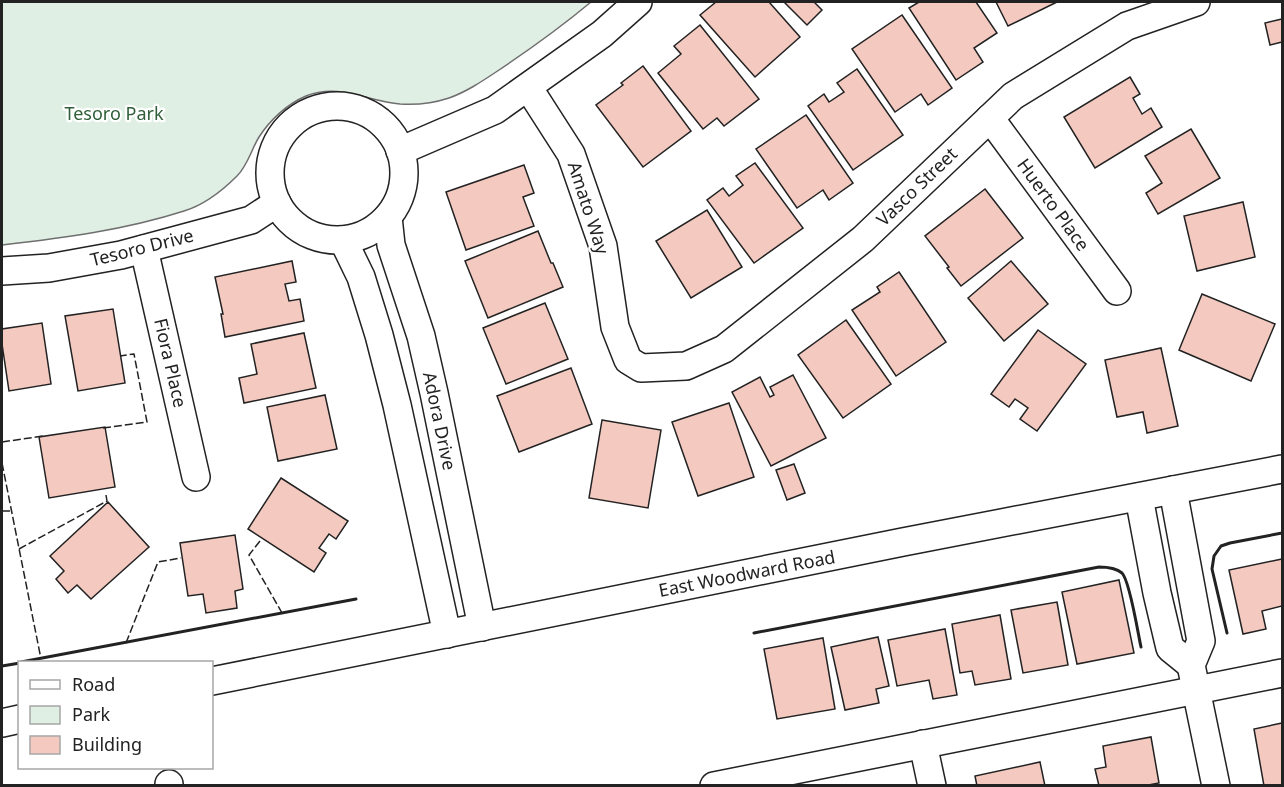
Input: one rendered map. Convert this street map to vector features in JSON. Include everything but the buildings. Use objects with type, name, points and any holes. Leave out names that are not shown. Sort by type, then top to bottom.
[{"type":"street","points":[[400,151],[495,110],[602,34],[638,2]]},
{"type":"street","name":"Vasco Street","points":[[640,368],[686,366],[724,349],[863,239],[1014,96],[1126,26],[1196,2]]},
{"type":"street","name":"Amato Way","points":[[528,87],[571,154],[603,246],[615,327],[628,360],[640,368]]},
{"type":"street","points":[[332,106],[354,108],[374,117],[390,132],[400,151],[404,168],[403,186],[388,217],[375,228],[360,236],[344,240],[323,239],[304,232],[288,220],[277,203],[270,182],[271,160],[278,140],[292,123],[311,111],[332,106]]},
{"type":"street","name":"Huerto Place","points":[[990,118],[1117,291]]},
{"type":"street","name":"Tesoro Drive","points":[[2,271],[49,268],[122,255],[251,220],[277,203]]},
{"type":"street","name":"Adora Drive","points":[[388,217],[391,245],[421,336],[483,627]]},
{"type":"street","name":"Adora Drive","points":[[344,240],[361,278],[379,335],[397,405],[447,634]]},
{"type":"street","name":"Fiora Place","points":[[144,249],[196,477]]},
{"type":"street","name":"East Woodward Road","points":[[213,681],[1282,469]]},
{"type":"street","points":[[1173,490],[1201,641],[1193,677],[1216,786]]},
{"type":"street","points":[[1139,497],[1170,648],[1193,677]]},
{"type":"street","points":[[714,786],[923,744],[1193,677],[1282,673]]},
{"type":"street","points":[[2,723],[18,719]]},
{"type":"street","points":[[923,744],[932,786]]},
{"type":"green space","name":"Tesoro Park","points":[[2,2],[591,2],[508,64],[449,98],[424,103],[400,104],[330,91],[318,92],[299,99],[268,125],[259,137],[241,172],[225,187],[199,205],[162,218],[117,228],[2,245]]},
{"type":"fence","points":[[103,428],[147,422],[134,354],[120,356]]},
{"type":"fence","points":[[2,442],[43,436]]},
{"type":"fence","points":[[2,463],[41,659]]},
{"type":"fence","points":[[19,549],[107,501],[106,495]]},
{"type":"fence","points":[[2,511],[11,511]]},
{"type":"fence","points":[[260,541],[249,555],[282,613]]},
{"type":"fence","points":[[126,643],[158,562],[181,558]]},
{"type":"wall","points":[[1227,633],[1212,569],[1214,556],[1221,546],[1282,533]]},
{"type":"wall","points":[[754,633],[1102,567],[1117,570],[1125,578],[1141,647]]},
{"type":"wall","points":[[26,661],[356,599]]},
{"type":"wall","points":[[2,666],[18,663]]}]
